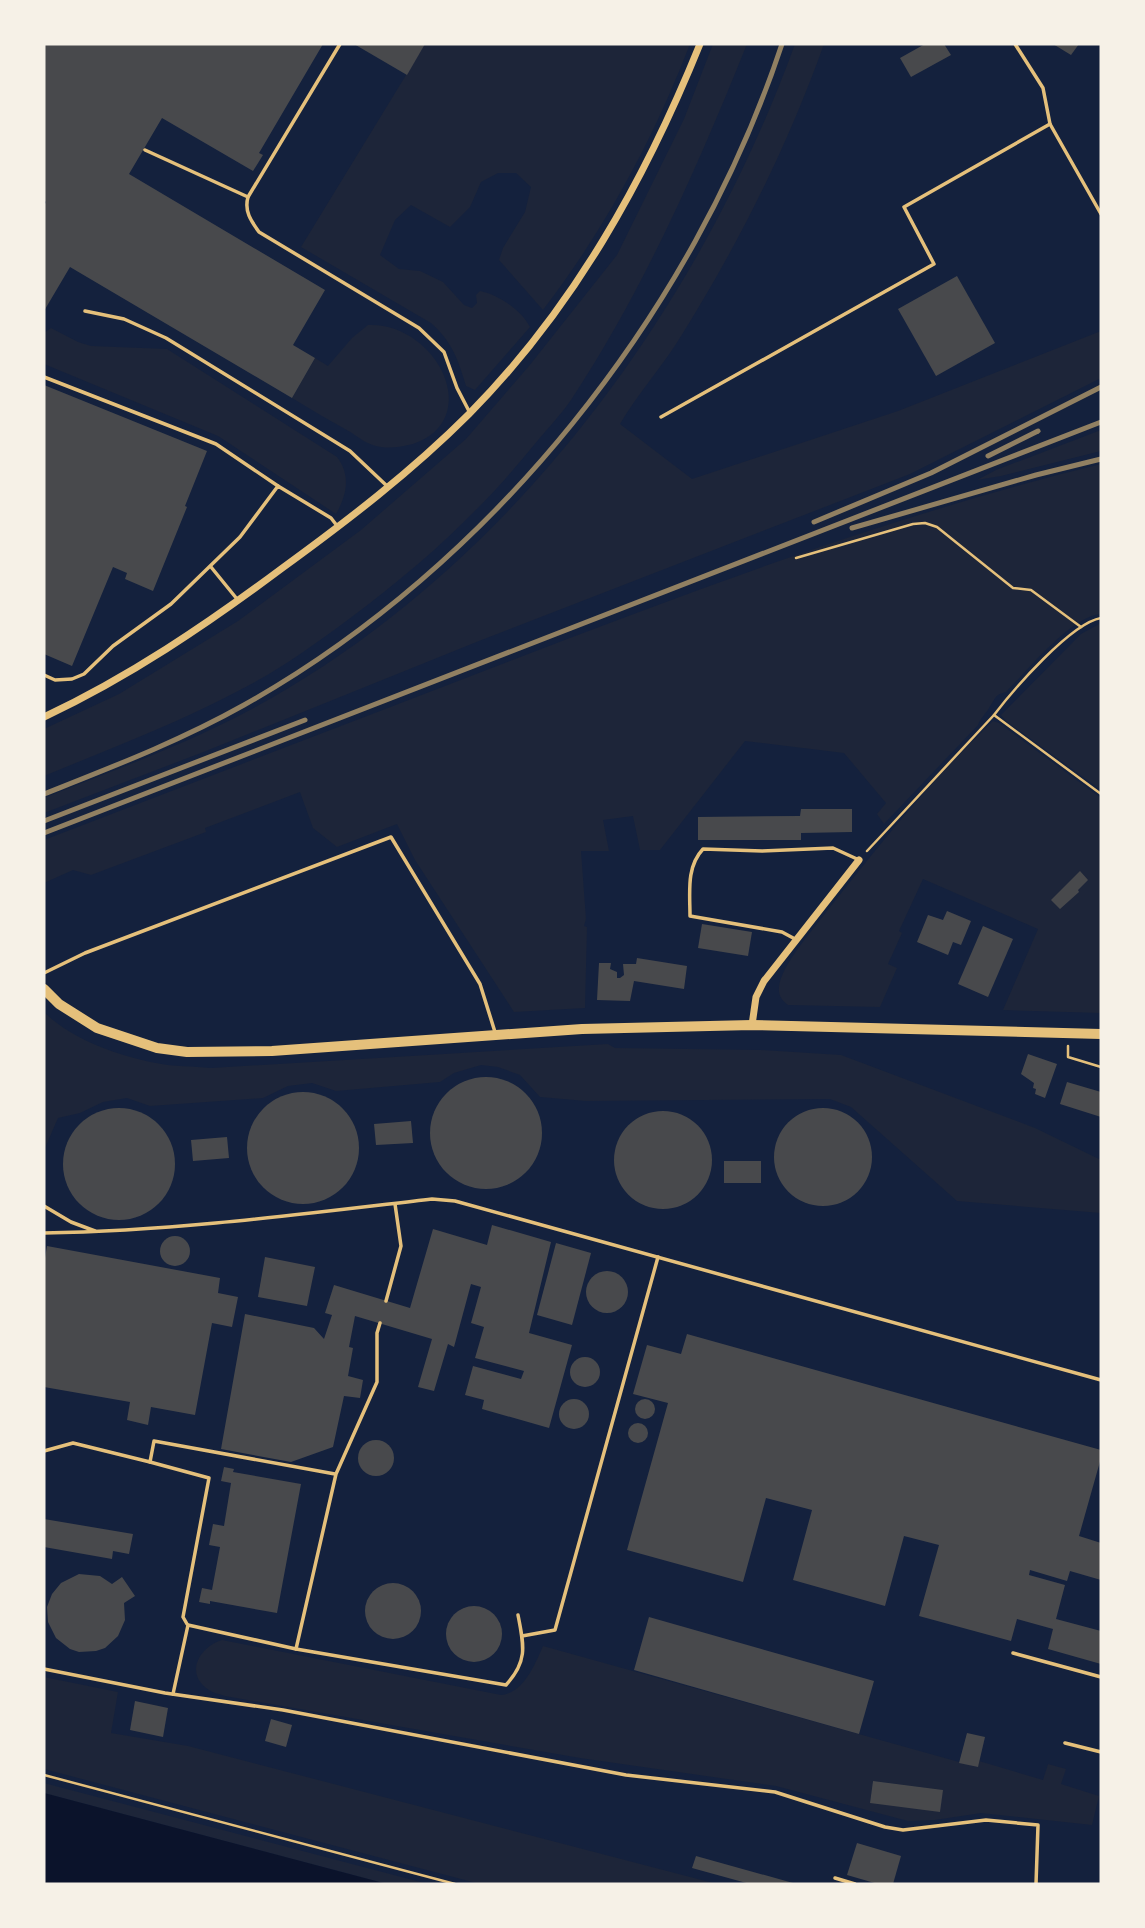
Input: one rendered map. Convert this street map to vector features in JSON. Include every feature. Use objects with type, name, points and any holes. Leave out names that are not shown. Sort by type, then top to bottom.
[{"type":"street","points":[[44,718],[116,681],[238,601],[388,488],[470,413],[561,306],[608,233],[650,158],[700,44]]},
{"type":"street","points":[[752,1025],[757,997],[764,981],[859,860]]},
{"type":"street","points":[[44,989],[59,1004],[97,1028],[127,1040],[187,1052],[272,1051],[582,1029],[752,1025],[1101,1034]]},
{"type":"lane","points":[[340,44],[248,197],[248,214],[259,232],[430,337],[443,352],[470,413]]},
{"type":"lane","points":[[1015,44],[1042,88],[1050,124],[1101,214]]},
{"type":"lane","points":[[662,417],[934,264],[904,207],[1050,124]]},
{"type":"lane","points":[[145,150],[248,197]]},
{"type":"lane","points":[[85,312],[124,319],[166,338],[350,451],[388,488]]},
{"type":"lane","points":[[44,377],[216,444],[331,518],[338,527]]},
{"type":"lane","points":[[44,675],[55,680],[72,679],[84,674],[113,646],[171,604],[240,537],[278,486]]},
{"type":"lane","points":[[211,567],[238,601]]},
{"type":"lane","points":[[44,973],[85,953],[391,836],[480,984],[496,1034]]},
{"type":"lane","points":[[796,939],[782,932],[690,916],[690,883],[695,858],[703,849],[762,851],[833,848],[859,860]]},
{"type":"lane","points":[[44,1233],[230,1223],[432,1199],[455,1201],[1101,1380]]},
{"type":"lane","points":[[386,1301],[401,1246],[395,1204]]},
{"type":"lane","points":[[44,1206],[71,1222],[99,1232]]},
{"type":"lane","points":[[522,1636],[555,1630],[658,1257]]},
{"type":"lane","points":[[296,1649],[336,1474],[377,1382],[377,1334],[380,1323]]},
{"type":"lane","points":[[150,1462],[154,1441],[336,1474]]},
{"type":"lane","points":[[44,1451],[74,1443],[209,1478],[183,1617],[188,1625],[173,1694]]},
{"type":"lane","points":[[188,1625],[296,1649],[506,1685],[518,1671],[524,1646],[518,1615]]},
{"type":"lane","points":[[1013,1653],[1101,1677]]},
{"type":"lane","points":[[44,1668],[173,1694],[283,1710],[626,1775],[775,1792],[885,1827],[903,1830],[986,1819],[1038,1825],[1036,1884]]},
{"type":"lane","points":[[1065,1743],[1101,1752]]},
{"type":"lane","points":[[835,1878],[855,1884]]},
{"type":"path","points":[[796,558],[913,524],[925,523],[937,527],[1013,588],[1031,590],[1081,627]]},
{"type":"path","points":[[859,860],[994,715],[1010,694],[1066,638],[1094,619],[1101,618]]},
{"type":"path","points":[[994,715],[1101,794]]},
{"type":"path","points":[[1068,1032],[1068,1057],[1101,1067]]},
{"type":"path","points":[[44,1775],[454,1884]]},
{"type":"shaded area","points":[[425,44],[690,44],[661,114],[626,182],[587,247],[543,310],[499,260],[503,248],[525,212],[531,187],[516,173],[498,173],[481,182],[470,207],[450,227],[411,205],[395,220],[380,255],[399,269],[420,271],[443,282],[464,305],[472,308],[477,303],[476,295],[480,291],[495,296],[515,309],[530,327],[475,390],[466,386],[453,352],[431,323],[301,247]]},
{"type":"shaded area","points":[[713,44],[747,44],[668,226],[598,358],[571,400],[513,470],[447,538],[375,599],[309,648],[253,683],[191,714],[44,776],[44,729],[119,694],[238,621],[361,530],[466,439],[529,366],[617,255],[684,119]]},
{"type":"shaded area","points":[[795,44],[824,44],[777,159],[700,306],[620,424],[692,479],[898,411],[1101,331],[1101,378],[910,474],[44,813],[44,798],[147,758],[223,724],[341,654],[428,587],[508,511],[581,427],[647,338],[704,243],[754,145]]},
{"type":"shaded area","points":[[368,325],[392,328],[414,339],[431,355],[443,374],[449,395],[446,414],[435,432],[413,444],[399,447],[373,445],[292,398],[315,358],[328,366],[352,338]]},
{"type":"shaded area","points":[[51,328],[91,346],[167,349],[337,457],[344,471],[346,485],[336,514],[218,436],[44,364],[44,333]]},
{"type":"shaded area","points":[[1101,430],[1101,451],[977,480],[996,470]]},
{"type":"shaded area","points":[[1101,464],[1101,614],[1089,617],[1064,634],[1006,692],[997,696],[978,725],[884,824],[877,814],[886,803],[844,753],[745,741],[660,850],[640,850],[633,816],[603,820],[609,851],[581,851],[586,919],[584,926],[587,927],[585,1008],[514,1012],[415,860],[397,824],[337,847],[313,828],[300,792],[205,828],[206,832],[91,875],[73,870],[44,883],[44,840],[572,637],[796,555],[947,506]]},
{"type":"shaded area","points":[[1101,623],[1101,790],[1001,715],[1081,634]]},
{"type":"shaded area","points":[[993,721],[1101,798],[1101,1013],[1003,1010],[1038,929],[923,879],[899,931],[902,933],[888,964],[897,968],[880,1007],[788,1005],[781,998],[779,987],[785,969],[798,948],[907,813]]},
{"type":"shaded area","points":[[44,1012],[81,1038],[111,1051],[163,1064],[211,1068],[608,1044],[615,1048],[761,1050],[841,1055],[1035,1128],[1101,1160],[1101,1213],[957,1201],[851,1107],[830,1099],[586,1101],[540,1097],[520,1075],[498,1067],[481,1065],[454,1073],[440,1082],[336,1091],[312,1083],[288,1086],[263,1098],[150,1106],[127,1098],[103,1102],[80,1113],[58,1118],[45,1148],[44,1168]]},
{"type":"shaded area","points":[[222,1640],[501,1695],[516,1689],[522,1683],[543,1646],[977,1767],[979,1761],[1043,1780],[1048,1764],[1066,1769],[1061,1784],[1099,1796],[1092,1825],[981,1813],[908,1821],[776,1786],[580,1758],[225,1696],[209,1690],[201,1684],[197,1676],[196,1669],[201,1655]],"holes":[[[873,1781],[942,1790],[940,1811],[870,1802]]]},
{"type":"shaded area","points":[[44,1677],[118,1692],[111,1733],[188,1746],[717,1884],[480,1884],[44,1769]]},
{"type":"shaded area","points":[[44,1783],[428,1884],[387,1884],[44,1793]]},
{"type":"shaded area","points":[[44,1793],[387,1884],[44,1884]]},
{"type":"building","points":[[44,44],[323,44],[259,153],[263,155],[253,171],[162,118],[129,174],[325,290],[293,345],[315,358],[292,398],[70,267],[44,311]]},
{"type":"building","points":[[354,44],[425,44],[407,75]]},
{"type":"building","points":[[925,44],[944,44],[951,55],[911,77],[900,58]]},
{"type":"building","points":[[1053,44],[1079,44],[1071,55]]},
{"type":"building","points":[[957,276],[995,343],[936,376],[898,309]]},
{"type":"building","points":[[44,385],[207,451],[153,591],[125,579],[127,573],[113,567],[72,666],[44,654]]},
{"type":"building","points":[[801,809],[852,809],[852,832],[801,833],[801,840],[698,840],[698,817],[800,816]]},
{"type":"building","points":[[1080,871],[1088,880],[1060,909],[1051,900]]},
{"type":"building","points":[[947,911],[971,921],[961,945],[953,942],[948,955],[917,942],[928,915],[943,920]]},
{"type":"building","points":[[702,924],[752,932],[748,956],[698,948]]},
{"type":"building","points":[[983,926],[1013,939],[988,997],[958,984]]},
{"type":"building","points":[[637,958],[687,966],[684,989],[634,981],[630,1001],[597,1000],[599,963],[611,963],[610,969],[617,972],[617,978],[620,978],[624,975],[623,964],[636,964]]},
{"type":"building","points":[[1028,1054],[1057,1064],[1045,1098],[1035,1094],[1034,1083],[1021,1074]]},
{"type":"building","points":[[486,1077],[507,1082],[525,1094],[537,1112],[542,1133],[537,1154],[525,1172],[507,1184],[486,1189],[465,1184],[447,1172],[435,1154],[430,1133],[435,1112],[447,1094],[465,1082]]},
{"type":"building","points":[[1067,1082],[1101,1092],[1101,1117],[1060,1104]]},
{"type":"building","points":[[303,1092],[324,1097],[342,1109],[354,1127],[359,1148],[354,1169],[342,1187],[324,1199],[303,1204],[282,1199],[264,1187],[252,1169],[247,1148],[252,1127],[264,1109],[282,1097]]},
{"type":"building","points":[[119,1108],[140,1113],[158,1125],[170,1143],[175,1164],[170,1185],[158,1203],[140,1215],[119,1220],[98,1215],[80,1203],[68,1185],[63,1164],[68,1143],[80,1125],[98,1113]]},
{"type":"building","points":[[823,1108],[842,1112],[858,1122],[868,1138],[872,1157],[868,1176],[858,1192],[842,1202],[823,1206],[804,1202],[788,1192],[778,1176],[774,1157],[778,1138],[788,1122],[804,1112]]},
{"type":"building","points":[[663,1111],[682,1115],[698,1125],[708,1141],[712,1160],[708,1179],[698,1195],[682,1205],[663,1209],[644,1205],[628,1195],[618,1179],[614,1160],[618,1141],[628,1125],[644,1115]]},
{"type":"building","points":[[411,1121],[413,1143],[376,1145],[374,1124]]},
{"type":"building","points":[[227,1137],[229,1158],[193,1161],[191,1140]]},
{"type":"building","points":[[724,1161],[761,1161],[761,1183],[724,1183]]},
{"type":"building","points":[[492,1225],[551,1242],[529,1333],[572,1345],[549,1428],[482,1409],[484,1400],[465,1395],[473,1366],[521,1379],[524,1371],[475,1358],[484,1327],[471,1323],[481,1287],[471,1284],[454,1347],[448,1344],[434,1391],[418,1387],[432,1339],[355,1316],[349,1347],[353,1348],[348,1376],[363,1380],[360,1398],[344,1396],[333,1447],[291,1462],[221,1449],[245,1314],[314,1328],[324,1339],[332,1315],[325,1313],[334,1285],[410,1308],[433,1229],[487,1245]]},
{"type":"building","points":[[175,1236],[181,1237],[189,1245],[189,1257],[181,1265],[175,1266],[169,1265],[161,1257],[160,1251],[161,1245],[169,1237]]},
{"type":"building","points":[[556,1243],[591,1253],[572,1325],[537,1315]]},
{"type":"building","points":[[47,1246],[220,1278],[218,1293],[238,1297],[232,1327],[212,1323],[195,1415],[151,1407],[148,1425],[127,1420],[130,1402],[44,1387],[44,1264]]},
{"type":"building","points":[[265,1257],[315,1267],[307,1306],[258,1297]]},
{"type":"building","points":[[607,1271],[622,1277],[628,1292],[622,1307],[607,1313],[592,1307],[586,1292],[592,1277]]},
{"type":"building","points":[[687,1334],[1101,1450],[1079,1536],[1101,1543],[1101,1580],[1070,1571],[1067,1581],[1030,1570],[1029,1575],[1065,1585],[1056,1619],[1101,1631],[1101,1664],[1048,1649],[1053,1629],[1017,1619],[1011,1641],[919,1616],[939,1545],[904,1536],[885,1606],[793,1580],[812,1510],[766,1498],[743,1582],[627,1550],[668,1403],[633,1394],[647,1345],[681,1354]]},
{"type":"building","points":[[585,1357],[596,1361],[600,1372],[596,1383],[585,1387],[574,1383],[570,1372],[574,1361]]},
{"type":"building","points":[[574,1399],[585,1403],[589,1414],[585,1425],[574,1429],[563,1425],[559,1414],[563,1403]]},
{"type":"building","points":[[641,1399],[649,1399],[655,1409],[649,1419],[641,1419],[635,1413],[635,1405]]},
{"type":"building","points":[[634,1423],[642,1423],[648,1433],[642,1443],[634,1443],[628,1437],[628,1429]]},
{"type":"building","points":[[376,1440],[389,1445],[394,1458],[389,1471],[376,1476],[363,1471],[358,1458],[363,1445]]},
{"type":"building","points":[[224,1467],[234,1469],[233,1472],[301,1484],[277,1613],[210,1601],[210,1604],[199,1602],[202,1588],[212,1590],[220,1547],[209,1545],[213,1524],[224,1526],[231,1483],[221,1481]]},
{"type":"building","points":[[44,1519],[133,1534],[129,1554],[113,1551],[112,1559],[44,1547]]},
{"type":"building","points":[[79,1574],[100,1576],[112,1584],[122,1577],[135,1596],[124,1603],[125,1620],[118,1636],[105,1648],[96,1651],[79,1652],[70,1649],[56,1638],[48,1622],[47,1607],[52,1594],[61,1583]]},
{"type":"building","points":[[387,1583],[399,1583],[409,1587],[417,1595],[421,1611],[417,1627],[409,1635],[399,1639],[387,1639],[377,1635],[369,1627],[365,1617],[365,1605],[369,1595],[377,1587]]},
{"type":"building","points":[[469,1606],[479,1606],[494,1614],[500,1623],[500,1645],[494,1654],[479,1662],[469,1662],[451,1650],[446,1639],[446,1629],[458,1611]]},
{"type":"building","points":[[649,1617],[874,1681],[859,1734],[634,1670]]},
{"type":"building","points":[[135,1701],[168,1708],[163,1737],[130,1730]]},
{"type":"building","points":[[271,1719],[292,1725],[286,1747],[265,1741]]},
{"type":"building","points":[[967,1733],[985,1737],[978,1767],[959,1763]]},
{"type":"building","points":[[873,1781],[943,1790],[940,1812],[870,1803]]},
{"type":"building","points":[[857,1843],[901,1856],[893,1884],[878,1884],[847,1875]]},
{"type":"building","points":[[696,1856],[793,1884],[750,1884],[692,1868]]},
{"type":"railway","points":[[44,794],[146,753],[220,718],[335,648],[420,581],[500,506],[573,423],[638,335],[695,241],[744,144],[782,44]]},
{"type":"railway","points":[[814,522],[931,473],[1101,387]]},
{"type":"railway","points":[[44,833],[1101,422]]},
{"type":"railway","points":[[988,456],[1038,431]]},
{"type":"railway","points":[[852,528],[1101,459]]},
{"type":"railway","points":[[44,821],[305,720]]}]
